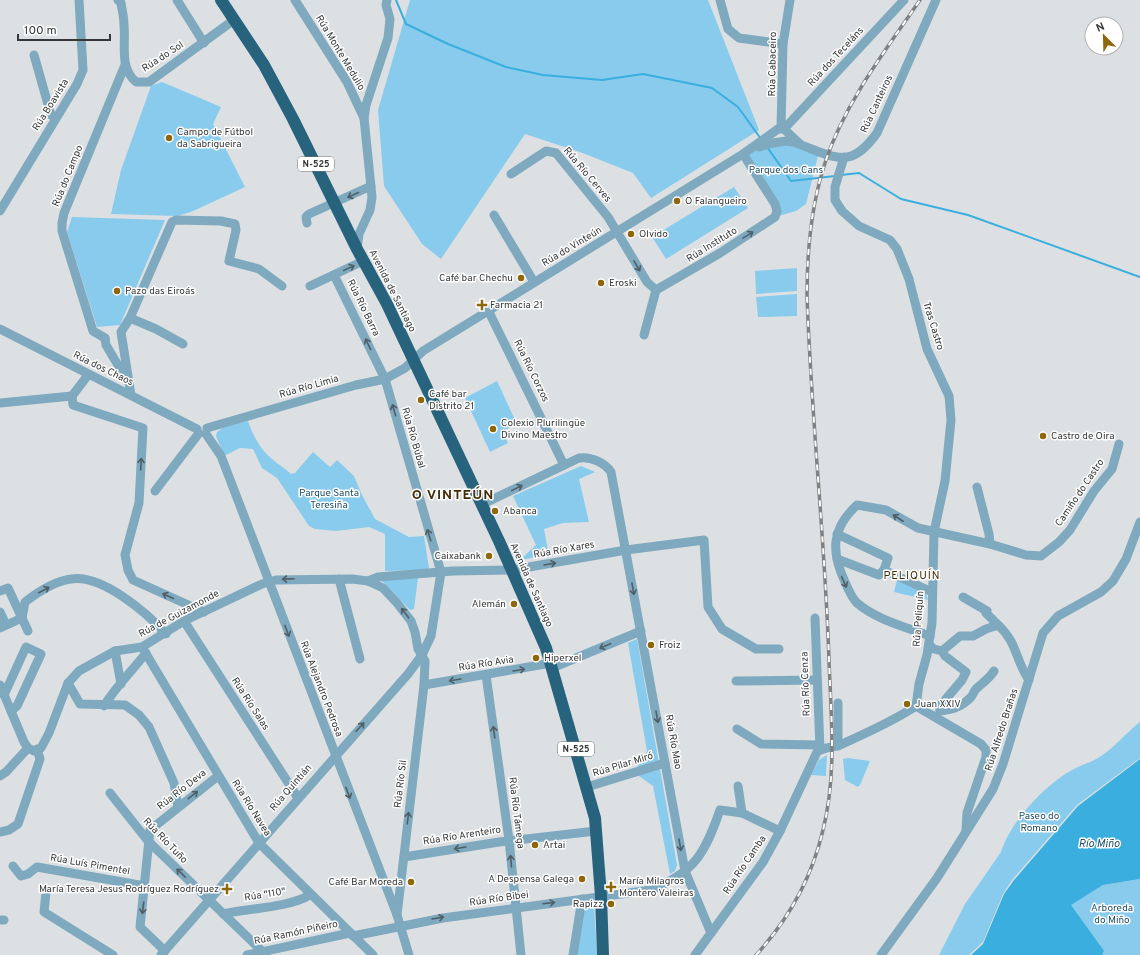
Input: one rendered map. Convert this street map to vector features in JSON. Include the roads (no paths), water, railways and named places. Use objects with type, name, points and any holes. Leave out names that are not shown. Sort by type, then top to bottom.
[{"type":"highway","name":"N-525","points":[[215,0],[272,81]]},
{"type":"highway","name":"N-525","points":[[221,0],[264,65],[300,130],[357,249]]},
{"type":"highway","name":"Avenida de Santiago","points":[[357,249],[387,304],[512,570],[542,638],[552,666],[593,807],[601,896],[603,955]]},
{"type":"street","name":"Rúa Boavista","points":[[0,211],[77,84],[83,70],[79,0]]},
{"type":"street","points":[[118,0],[121,3],[124,25],[125,65]]},
{"type":"street","points":[[177,0],[204,43]]},
{"type":"street","name":"Rúa Monte Medulio","points":[[295,0],[347,82],[364,118]]},
{"type":"street","points":[[720,0],[728,29],[739,38],[783,44]]},
{"type":"street","name":"Rúa Cabaceiro","points":[[782,134],[783,44],[790,0]]},
{"type":"street","name":"Rúa dos Teceláns","points":[[743,154],[782,134],[904,0]]},
{"type":"street","name":"Rúa Canteiros","points":[[782,134],[821,153],[844,157],[853,156],[865,149],[877,133],[936,0]]},
{"type":"street","points":[[357,249],[359,234],[370,210],[370,186],[364,118],[366,105],[388,38],[390,19],[385,2]]},
{"type":"street","name":"Rúa do Sol","points":[[125,65],[130,76],[136,82],[149,82],[231,22]]},
{"type":"street","points":[[34,55],[51,115],[55,118]]},
{"type":"street","name":"Rúa do Campo","points":[[108,336],[94,331],[62,231],[62,223],[64,213],[125,65]]},
{"type":"street","name":"Rúa Río Cerves","points":[[511,174],[546,151],[556,153],[618,232]]},
{"type":"street","name":"Rúa do Vinteún","points":[[413,360],[423,351],[488,310],[618,232],[743,154]]},
{"type":"street","name":"Rúa Instituto","points":[[656,290],[720,253],[775,217],[777,211],[775,204],[743,154]]},
{"type":"street","name":"Tras Castro","points":[[844,157],[835,186],[835,200],[842,211],[859,226],[890,240],[897,249],[909,279],[927,349],[949,396],[951,420],[945,482],[934,532]]},
{"type":"street","points":[[307,223],[306,217],[309,214],[370,186]]},
{"type":"street","points":[[494,215],[534,282]]},
{"type":"street","points":[[132,395],[123,344],[120,337],[123,328],[130,318],[172,222],[176,220],[221,221],[235,224],[236,230],[229,261],[259,269],[282,286]]},
{"type":"street","points":[[618,232],[647,282],[656,290],[644,335]]},
{"type":"street","name":"Rúa Río Barra","points":[[363,261],[334,275],[385,379]]},
{"type":"street","points":[[310,286],[334,275]]},
{"type":"street","name":"Rúa Río Corzos","points":[[488,310],[564,465]]},
{"type":"street","points":[[130,318],[156,329],[183,344]]},
{"type":"street","points":[[123,328],[108,336],[106,345],[130,385]]},
{"type":"street","name":"Rúa dos Chaos","points":[[0,329],[88,375],[132,395],[202,431]]},
{"type":"street","points":[[108,336],[119,339],[123,344]]},
{"type":"street","name":"Rúa Río Limia","points":[[202,431],[356,385],[385,379],[404,368],[413,360]]},
{"type":"street","points":[[88,375],[72,396],[73,405],[143,428],[139,503],[125,554],[128,570],[133,580],[204,612]]},
{"type":"street","name":"Rúa Río Búbal","points":[[385,379],[441,572]]},
{"type":"street","points":[[0,403],[72,396]]},
{"type":"street","points":[[155,491],[202,431]]},
{"type":"street","name":"Rúa Alejandro Pedrosa","points":[[202,431],[221,456],[334,756],[397,916],[409,955]]},
{"type":"street","name":"Camiño do Castro","points":[[837,534],[848,513],[857,505],[864,504],[886,510],[907,524],[934,532],[990,544],[1026,555],[1040,556],[1047,552],[1070,530],[1094,491],[1112,469],[1119,444]]},
{"type":"street","name":"Rúa Río Mao","points":[[564,465],[584,457],[596,460],[609,468],[614,480],[685,871],[711,932]]},
{"type":"street","points":[[481,505],[564,465]]},
{"type":"street","points":[[976,487],[990,534],[990,544]]},
{"type":"street","name":"Rúa Alfredo Brañas","points":[[881,955],[937,878],[987,799],[999,776],[1039,644],[1047,627],[1065,611],[1096,595],[1113,581],[1126,559],[1140,522]]},
{"type":"street","name":"Rúa Peliquín","points":[[916,706],[919,684],[929,641],[934,532]]},
{"type":"street","points":[[837,559],[879,575],[884,570],[888,558],[837,534],[835,550],[839,569],[848,590],[857,603],[929,641],[934,649],[942,650],[960,636],[973,636],[986,629],[999,626]]},
{"type":"street","name":"Rúa Río Xares","points":[[368,581],[378,577],[441,572],[512,570],[626,550],[704,540],[708,607],[722,629],[756,649],[779,649]]},
{"type":"street","points":[[884,570],[932,592]]},
{"type":"street","points":[[420,652],[431,636],[441,572]]},
{"type":"street","points":[[22,618],[25,602],[39,592],[60,581],[82,578],[107,588],[137,606],[166,634]]},
{"type":"street","name":"Rúa de Guizamonde","points":[[0,776],[33,749],[41,748],[49,733],[68,683],[78,671],[114,651],[144,650],[184,622],[269,582],[286,579],[339,579],[368,581]]},
{"type":"street","points":[[339,579],[360,659]]},
{"type":"street","name":"Rúa Río Sil","points":[[368,581],[383,588],[411,621],[416,632],[420,652],[425,660],[424,685],[397,916]]},
{"type":"street","points":[[0,591],[8,588],[28,631]]},
{"type":"street","points":[[963,597],[987,611],[986,613],[1008,635],[1018,654],[1022,671],[1029,680]]},
{"type":"street","points":[[0,612],[3,627],[22,618]]},
{"type":"street","name":"Rúa Río Cenza","points":[[815,618],[820,748]]},
{"type":"street","name":"Rúa Río Salas","points":[[184,622],[298,798]]},
{"type":"street","name":"Rúa Río Avia","points":[[424,685],[552,666],[641,631]]},
{"type":"street","points":[[4,695],[26,647],[41,654],[17,706],[11,711]]},
{"type":"street","points":[[104,706],[113,690],[121,684],[144,650]]},
{"type":"street","name":"Rúa Río Navea","points":[[144,650],[259,843],[310,895],[373,955]]},
{"type":"street","points":[[937,714],[940,706],[962,680],[966,672],[945,656],[942,650]]},
{"type":"street","points":[[114,651],[121,684]]},
{"type":"street","name":"Rúa Quintián","points":[[163,953],[334,756],[408,674],[420,652]]},
{"type":"street","points":[[937,714],[952,710],[972,697],[977,688],[989,679],[994,671]]},
{"type":"street","name":"Rúa Río Támega","points":[[486,675],[509,840],[521,955]]},
{"type":"street","points":[[736,681],[817,680]]},
{"type":"street","points":[[68,683],[80,704],[104,706],[125,705],[140,715],[149,727],[174,783],[178,807]]},
{"type":"street","points":[[0,686],[24,742],[33,749],[40,759],[18,824],[9,830],[0,832]]},
{"type":"street","points":[[835,746],[838,703]]},
{"type":"street","points":[[737,729],[761,744],[820,748],[835,746],[897,718],[916,706],[937,714],[981,744],[986,750],[986,757],[967,813],[965,833]]},
{"type":"street","name":"Rúa Río Camba","points":[[695,955],[763,862],[780,831],[811,761],[820,748]]},
{"type":"street","name":"Rúa Pilar Miró","points":[[587,787],[666,763]]},
{"type":"street","name":"Rúa Río Deva","points":[[148,841],[150,830],[218,776]]},
{"type":"street","points":[[738,786],[742,813],[780,831]]},
{"type":"street","name":"Rúa Río Tuño","points":[[110,793],[148,841],[264,953]]},
{"type":"street","name":"Rúa Río Bibei","points":[[352,934],[515,907],[651,890],[685,871],[697,860],[710,838],[720,810],[742,813]]},
{"type":"street","name":"Rúa Río Arenteiro","points":[[404,857],[509,840],[596,831]]},
{"type":"street","points":[[148,841],[140,927],[163,953]]},
{"type":"street","name":"Rúa Luís Pimentel","points":[[13,866],[21,876],[28,874],[37,867],[145,886]]},
{"type":"street","points":[[46,892],[44,912],[113,955]]},
{"type":"street","name":"Rúa \"110\"","points":[[223,914],[287,903],[310,895]]},
{"type":"street","points":[[389,898],[399,897]]},
{"type":"street","points":[[573,955],[582,899]]},
{"type":"street","name":"Rúa Ramón Piñeiro","points":[[247,955],[264,953],[352,934]]},
{"type":"water","name":"Río Miño","points":[[1140,759],[1140,879],[1103,885],[1071,905],[1104,951],[1102,955],[971,955],[983,944],[1004,894],[1014,880],[1078,806]]},
{"type":"waterway","points":[[396,0],[406,24],[448,44],[506,67],[543,75],[602,80],[643,74],[712,88],[738,107],[761,139]]},
{"type":"waterway","points":[[767,147],[791,181],[835,176]]},
{"type":"waterway","points":[[841,175],[859,173],[901,199],[968,215],[1140,277]]},
{"type":"railway","points":[[756,955],[789,912],[798,897],[813,864],[823,830],[832,767],[832,724],[827,614],[807,295],[809,244],[813,210],[826,160],[844,117],[868,77],[920,0]]},
{"type":"place","name":"Campo de Fútbol da Sabrigueira","points":[[169,138]]},
{"type":"place","name":"O Falangueiro","points":[[677,201]]},
{"type":"place","name":"Olvido","points":[[631,234]]},
{"type":"place","name":"Café bar Chechu","points":[[521,278]]},
{"type":"place","name":"Eroski","points":[[601,283]]},
{"type":"place","name":"Pazo das Eiroás","points":[[117,291]]},
{"type":"place","name":"Farmacia 21","points":[[482,305]]},
{"type":"place","name":"Café bar Distrito 21","points":[[421,400]]},
{"type":"place","name":"Colexio Plurilingüe Divino Maestro","points":[[493,429]]},
{"type":"place","name":"Castro de Oira","points":[[1043,436]]},
{"type":"place","name":"Abanca","points":[[495,511]]},
{"type":"place","name":"Caixabank","points":[[489,556]]},
{"type":"place","name":"Alemán","points":[[514,604]]},
{"type":"place","name":"Froiz","points":[[651,645]]},
{"type":"place","name":"Hiperxel","points":[[536,658]]},
{"type":"place","name":"Juan XXIV","points":[[907,704]]},
{"type":"place","name":"Artai","points":[[535,845]]},
{"type":"place","name":"A Despensa Galega","points":[[582,879]]},
{"type":"place","name":"Café Bar Moreda","points":[[411,882]]},
{"type":"place","name":"María Milagros Montero Valeiras","points":[[611,887]]},
{"type":"place","name":"María Teresa Jesus Rodríguez Rodríguez","points":[[227,889]]},
{"type":"place","name":"Rapizz","points":[[611,904]]},
{"type":"district","name":"O VINTEÚN","points":[[453,495]]},
{"type":"district","name":"PELIQUÍN","points":[[912,576]]},
{"type":"park label","name":"Parque dos Cans","points":[[786,170]]},
{"type":"park label","name":"Parque Santa Teresiña","points":[[329,498]]},
{"type":"park label","name":"Paseo do Romano","points":[[1039,822]]},
{"type":"park label","name":"Arboreda do Miño","points":[[1112,914]]}]
